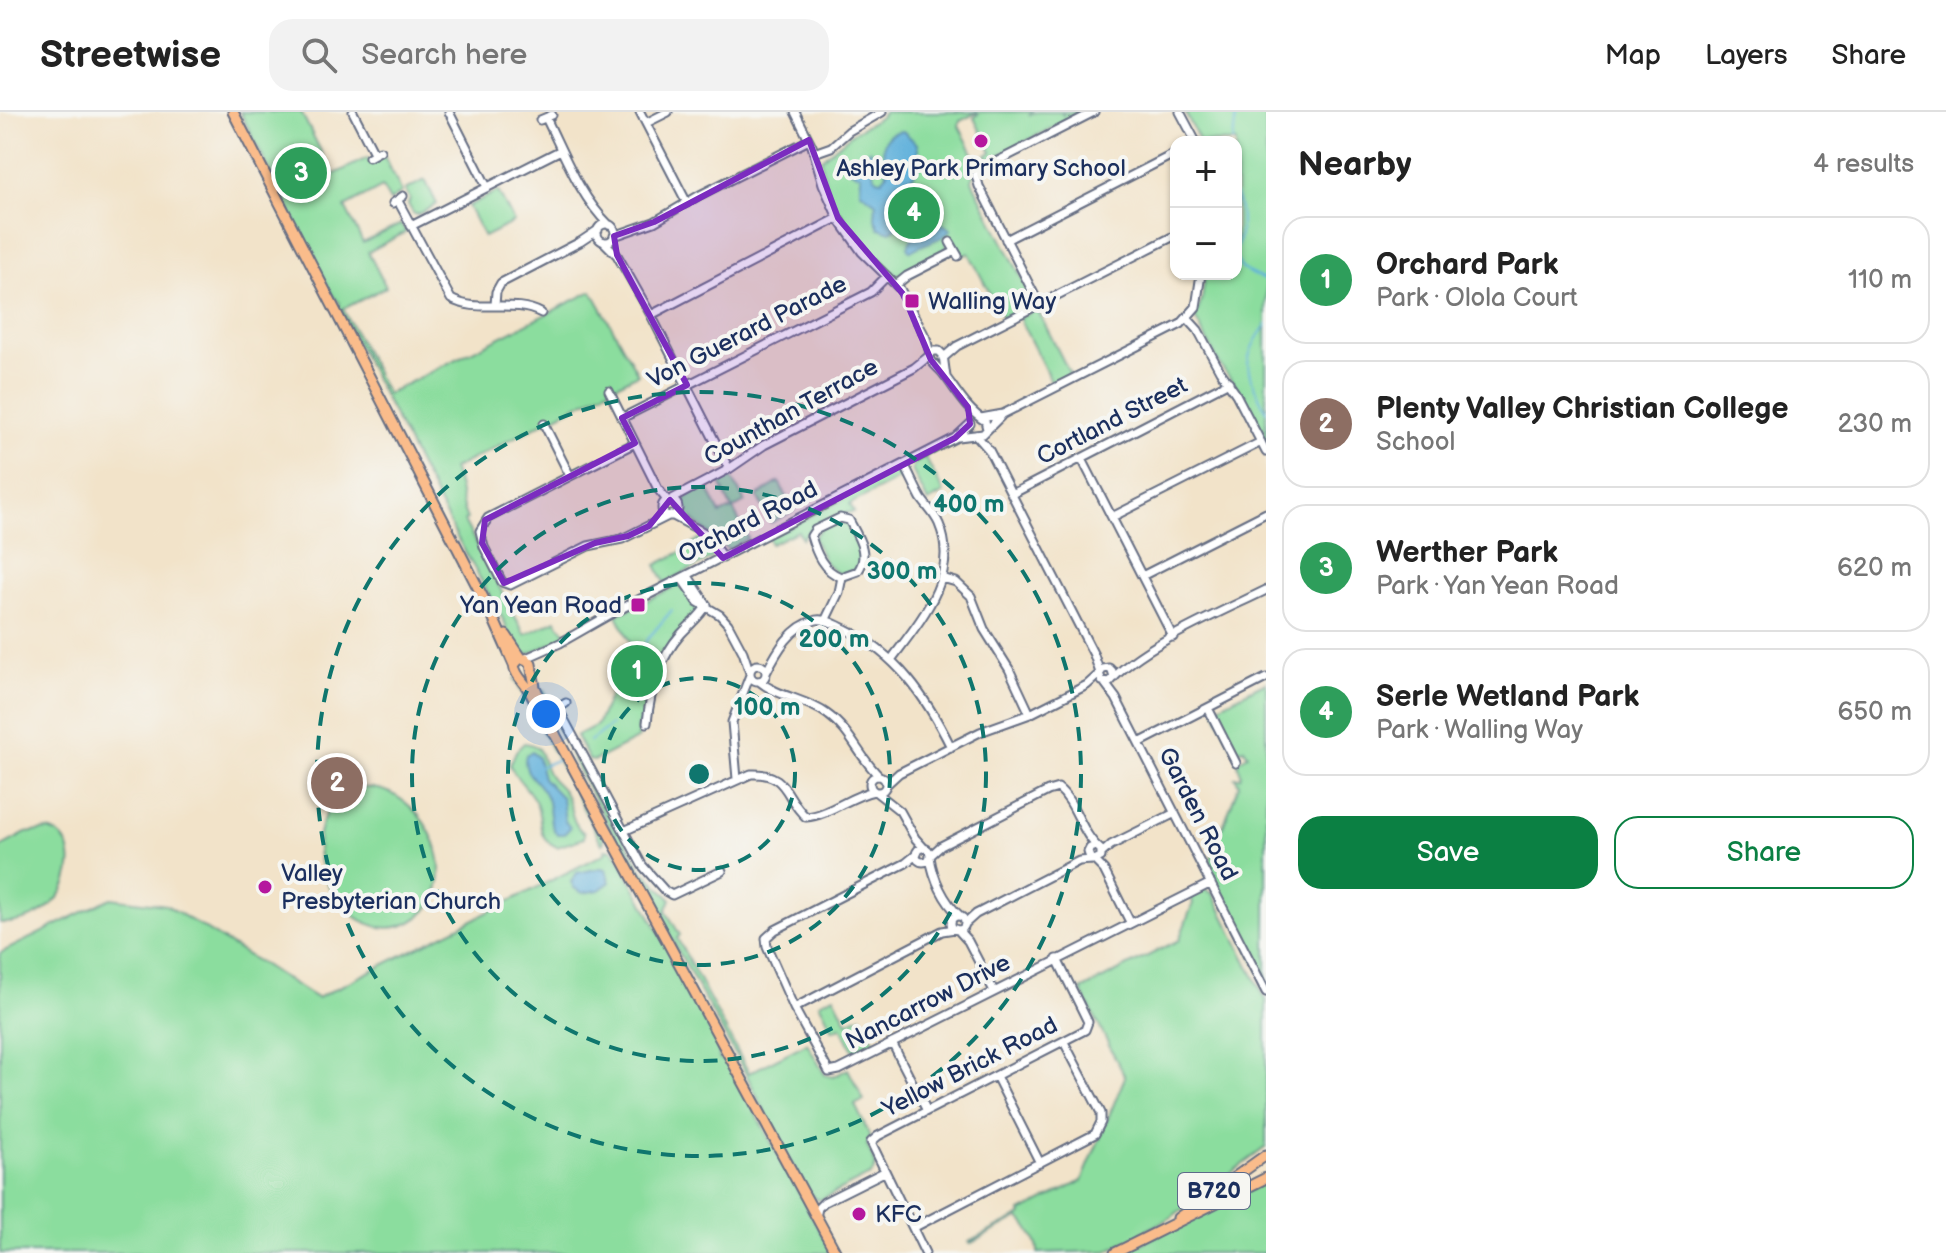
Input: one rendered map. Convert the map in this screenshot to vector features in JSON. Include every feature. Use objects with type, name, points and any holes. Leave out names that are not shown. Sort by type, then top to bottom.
[{"type":"main road","points":[[233,112],[491,613],[525,664],[556,736],[836,1253]]},
{"type":"main road","points":[[525,664],[526,676],[518,675],[529,690],[538,712],[556,736]]},
{"type":"main road","name":"B720","points":[[1162,1229],[1266,1155]]},
{"type":"main road","name":"B720","points":[[1115,1253],[1266,1178]]},
{"type":"street","points":[[353,112],[374,154]]},
{"type":"street","points":[[449,112],[487,187]]},
{"type":"street","points":[[640,112],[687,203]]},
{"type":"street","points":[[646,123],[668,112]]},
{"type":"street","points":[[795,112],[809,140],[827,197],[838,218],[855,245],[896,285],[946,377],[968,407],[986,423],[989,450]]},
{"type":"street","points":[[814,153],[831,147],[849,131],[882,112]]},
{"type":"street","points":[[1039,304],[977,182],[978,173],[1094,112]]},
{"type":"street","points":[[1180,112],[1193,136]]},
{"type":"street","points":[[546,117],[596,211],[610,226],[617,255]]},
{"type":"street","points":[[580,242],[603,241],[654,222],[809,140]]},
{"type":"street","points":[[411,226],[561,150]]},
{"type":"street","points":[[1006,240],[1170,156]]},
{"type":"street","points":[[398,200],[447,296],[463,304],[526,307],[541,313]]},
{"type":"street","points":[[596,211],[603,241],[617,255],[651,315],[729,469]]},
{"type":"street","points":[[651,315],[838,218]]},
{"type":"street","points":[[495,305],[496,292],[501,283],[598,230],[610,226],[631,231]]},
{"type":"street","name":"Counthan Terrace","points":[[667,508],[687,492],[773,440],[1170,238]]},
{"type":"street","points":[[896,285],[907,276],[956,254],[950,242]]},
{"type":"street","name":"Von Guerard Parade","points":[[622,418],[871,292],[887,276]]},
{"type":"street","points":[[975,435],[986,430],[1003,414],[1188,319],[1198,300],[1200,280]]},
{"type":"street","points":[[1188,319],[1229,382],[1266,452]]},
{"type":"street","name":"Cortland Street","points":[[1012,494],[1229,382]]},
{"type":"street","points":[[609,391],[667,508],[709,537],[723,558]]},
{"type":"street","points":[[968,407],[970,431],[989,450],[1104,670]]},
{"type":"street","points":[[970,423],[1003,414]]},
{"type":"street","name":"Orchard Road","points":[[525,664],[609,615],[955,438],[970,423]]},
{"type":"street","points":[[544,424],[570,476]]},
{"type":"street","name":"Orchard Road","points":[[955,438],[975,435]]},
{"type":"street","points":[[1112,517],[1261,442]]},
{"type":"street","points":[[635,443],[493,515],[483,523],[480,531],[482,543],[504,583],[513,584],[588,546],[616,541],[649,526],[667,508],[678,507],[687,523]]},
{"type":"street","points":[[1082,459],[1173,637]]},
{"type":"street","points":[[891,660],[929,608],[942,578],[944,554],[940,526],[904,464]]},
{"type":"street","name":"Counthan Terrace","points":[[678,507],[687,492]]},
{"type":"street","points":[[1142,576],[1266,513]]},
{"type":"street","points":[[843,517],[849,520],[864,557],[858,571],[842,577],[824,566],[811,536],[815,530],[843,517]]},
{"type":"street","points":[[825,621],[839,592],[842,577]]},
{"type":"street","points":[[685,578],[708,607],[725,619],[743,652],[750,674]]},
{"type":"street","points":[[942,578],[956,582],[971,596],[984,629],[1009,669],[1030,714]]},
{"type":"street","points":[[1087,685],[1113,678],[1129,664],[1173,637],[1266,590]]},
{"type":"street","points":[[646,725],[652,689],[661,664],[677,638],[708,607]]},
{"type":"street","points":[[742,696],[762,678],[793,632],[817,620],[825,621],[860,637],[891,660],[924,697],[951,747]]},
{"type":"street","points":[[743,652],[758,665],[762,678]]},
{"type":"street","points":[[740,778],[734,758],[732,722],[750,674],[758,665],[775,656]]},
{"type":"street","points":[[873,787],[873,778],[899,773],[980,732],[1030,714],[1087,685],[1104,670],[1129,664]]},
{"type":"street","name":"Garden Road","points":[[1116,698],[1114,673],[1104,670],[1104,682],[1116,698],[1266,992]]},
{"type":"street","points":[[750,674],[762,678],[780,692],[812,704],[837,722],[855,741],[867,764],[873,787],[900,811],[994,991]]},
{"type":"street","points":[[1139,743],[1266,678]]},
{"type":"street","points":[[566,703],[558,708],[645,870],[670,895],[722,871]]},
{"type":"street","points":[[1208,708],[1235,761],[1245,753]]},
{"type":"street","points":[[867,764],[880,776],[892,803]]},
{"type":"street","points":[[624,831],[740,778],[759,773],[774,777],[785,786],[806,817],[816,816],[873,787],[886,786],[899,773]]},
{"type":"street","name":"Nancarrow Drive","points":[[1095,853],[1065,795],[1058,788],[775,930],[766,938],[767,947],[794,1008],[829,1072],[839,1070],[1210,881]]},
{"type":"street","points":[[794,1008],[1175,813]]},
{"type":"street","points":[[1095,853],[1130,922]]},
{"type":"street","name":"Yellow Brick Road","points":[[925,1253],[872,1149],[872,1140],[1085,1030],[1088,1022],[1057,959]]},
{"type":"street","points":[[913,1228],[1093,1136],[1101,1122],[1099,1108],[1064,1042]]},
{"type":"street","points":[[892,1043],[927,1111]]},
{"type":"street","points":[[996,1076],[1040,1163]]},
{"type":"street","points":[[816,1217],[818,1208],[824,1202],[884,1172]]},
{"type":"street","points":[[804,1194],[816,1202],[824,1202]]},
{"type":"highlighted area","points":[[809,140],[838,218],[903,294],[931,360],[968,407],[970,424],[955,438],[723,558],[670,500],[649,526],[628,536],[595,543],[504,583],[482,543],[485,520],[635,443],[622,418],[687,385],[617,255],[614,236],[654,222]]},
{"type":"green space","points":[[240,112],[301,112],[333,175],[367,158],[369,161],[383,154],[402,192],[390,201],[382,187],[345,207],[363,243],[401,224],[406,232],[368,252],[386,287],[343,309],[387,394],[592,291],[638,374],[453,469],[467,519],[464,521],[525,635],[556,620],[567,636],[529,654],[522,653],[507,632]]},
{"type":"green space","points":[[885,112],[978,112],[960,121],[959,126],[976,159],[981,157],[983,164],[974,172],[972,181],[1031,296],[1028,306],[1003,319],[969,253],[963,256],[953,239],[946,243],[948,251],[896,276],[883,268],[858,242],[836,208],[823,174],[821,159]]},
{"type":"green space","points":[[980,112],[1032,112],[1029,116],[1036,112],[1061,112],[1063,115],[1063,112],[1083,112],[989,160],[986,155],[991,152],[974,118]]},
{"type":"green space","points":[[1185,112],[1266,112],[1266,444],[1195,318],[1202,300],[1204,280],[1242,280],[1242,136],[1197,136]]},
{"type":"green space","points":[[425,180],[437,204],[417,215],[408,204],[410,199],[405,190]]},
{"type":"green space","points":[[498,191],[514,222],[484,237],[468,206]]},
{"type":"green space","points":[[1037,309],[1070,374],[1053,385],[1019,318]]},
{"type":"green space","points":[[925,457],[944,493],[928,502],[912,470],[914,464]]},
{"type":"green space","points":[[896,472],[906,475],[850,504],[854,512],[839,514],[811,529],[802,538],[798,531],[771,544],[768,538]]},
{"type":"green space","points":[[731,477],[745,502],[733,509],[748,538],[729,550],[681,509],[687,497],[706,485],[720,514],[732,509],[720,483]]},
{"type":"green space","points":[[779,482],[794,511],[771,523],[757,496]]},
{"type":"green space","points":[[845,521],[855,537],[859,562],[849,572],[837,573],[825,562],[814,539],[818,531],[826,526]]},
{"type":"green space","points":[[704,537],[712,548],[712,558],[665,583],[656,565]]},
{"type":"green space","points":[[676,586],[691,595],[699,611],[657,668],[645,714],[637,727],[639,738],[594,761],[589,760],[576,736],[597,725],[632,645],[617,615]]},
{"type":"green space","points":[[514,678],[546,726],[604,832],[602,844]]},
{"type":"green space","points":[[1266,682],[1266,984],[1207,869],[1239,784],[1235,777],[1240,777],[1241,773],[1239,760],[1248,755],[1244,749],[1234,752],[1215,710]]},
{"type":"green space","points":[[544,690],[641,869],[671,899],[666,911],[680,935],[677,938],[749,1073],[807,1043],[825,1075],[833,1077],[848,1069],[864,1100],[855,1105],[870,1136],[867,1145],[876,1165],[872,1174],[822,1199],[812,1196],[789,1160],[746,1074],[581,775],[540,693]]},
{"type":"green space","points":[[524,743],[539,750],[549,775],[565,794],[584,838],[557,847],[545,839],[536,803],[510,765],[516,751]]},
{"type":"green space","points":[[361,788],[379,789],[396,796],[412,808],[434,840],[440,878],[435,896],[425,911],[411,922],[385,927],[361,920],[340,903],[326,879],[319,852],[321,826],[334,804]]},
{"type":"green space","points":[[48,830],[58,834],[69,850],[70,870],[63,891],[38,914],[16,922],[0,923],[0,847],[26,833]]},
{"type":"green space","points":[[605,849],[617,855],[718,1040],[719,1059],[727,1061],[832,1253],[0,1253],[0,953],[111,898],[166,905],[317,998],[606,853]]},
{"type":"green space","points":[[1205,889],[1213,894],[1266,1000],[1266,1147],[1170,1218],[1107,1251],[1038,1253],[1032,1234],[1018,1218],[970,1244],[1022,1215],[1021,1212],[1082,1181],[1125,1077],[1081,990],[1179,940],[1193,903],[1190,895]]},
{"type":"green space","points":[[834,996],[847,1022],[861,1016],[875,1043],[855,1054],[841,1027],[833,1030],[819,1003]]},
{"type":"green space","points":[[1266,1182],[1266,1253],[1122,1253]]},
{"type":"water","points":[[903,131],[917,144],[920,166],[911,178],[893,190],[892,196],[921,190],[934,210],[926,220],[927,224],[943,224],[951,230],[911,251],[909,245],[919,224],[909,221],[890,232],[879,228],[875,218],[876,203],[860,191],[861,175],[851,171],[848,165],[870,150],[874,176],[882,180],[887,174],[883,153],[886,140],[895,132]]},
{"type":"water","points":[[532,751],[538,758],[543,778],[562,798],[565,821],[570,828],[564,834],[557,834],[554,830],[546,796],[526,767],[526,755]]},
{"type":"water","points":[[606,869],[610,882],[599,890],[583,893],[574,888],[571,882],[577,873]]},
{"type":"waterway","points":[[1234,136],[1236,112]]},
{"type":"waterway","points":[[1242,269],[1266,281]]},
{"type":"waterway","points":[[1266,325],[1252,349],[1248,367],[1266,411]]},
{"type":"waterway","points":[[627,696],[646,641],[672,610]]},
{"type":"waterway","points":[[590,741],[611,725]]},
{"type":"waterway","points":[[539,767],[559,759]]},
{"type":"place","name":"Ashley Park Primary School","points":[[981,141]]},
{"type":"place","name":"Werther Park","points":[[301,173]]},
{"type":"place","name":"Serle Wetland Park","points":[[914,213]]},
{"type":"place","name":"Walling Way","points":[[912,301]]},
{"type":"place","name":"Yan Yean Road","points":[[638,605]]},
{"type":"place","name":"Orchard Park","points":[[637,671]]},
{"type":"place","name":"Plenty Valley Christian College","points":[[337,783]]},
{"type":"place","name":"Valley Presbyterian Church","points":[[265,887]]},
{"type":"place","name":"KFC","points":[[859,1214]]}]
